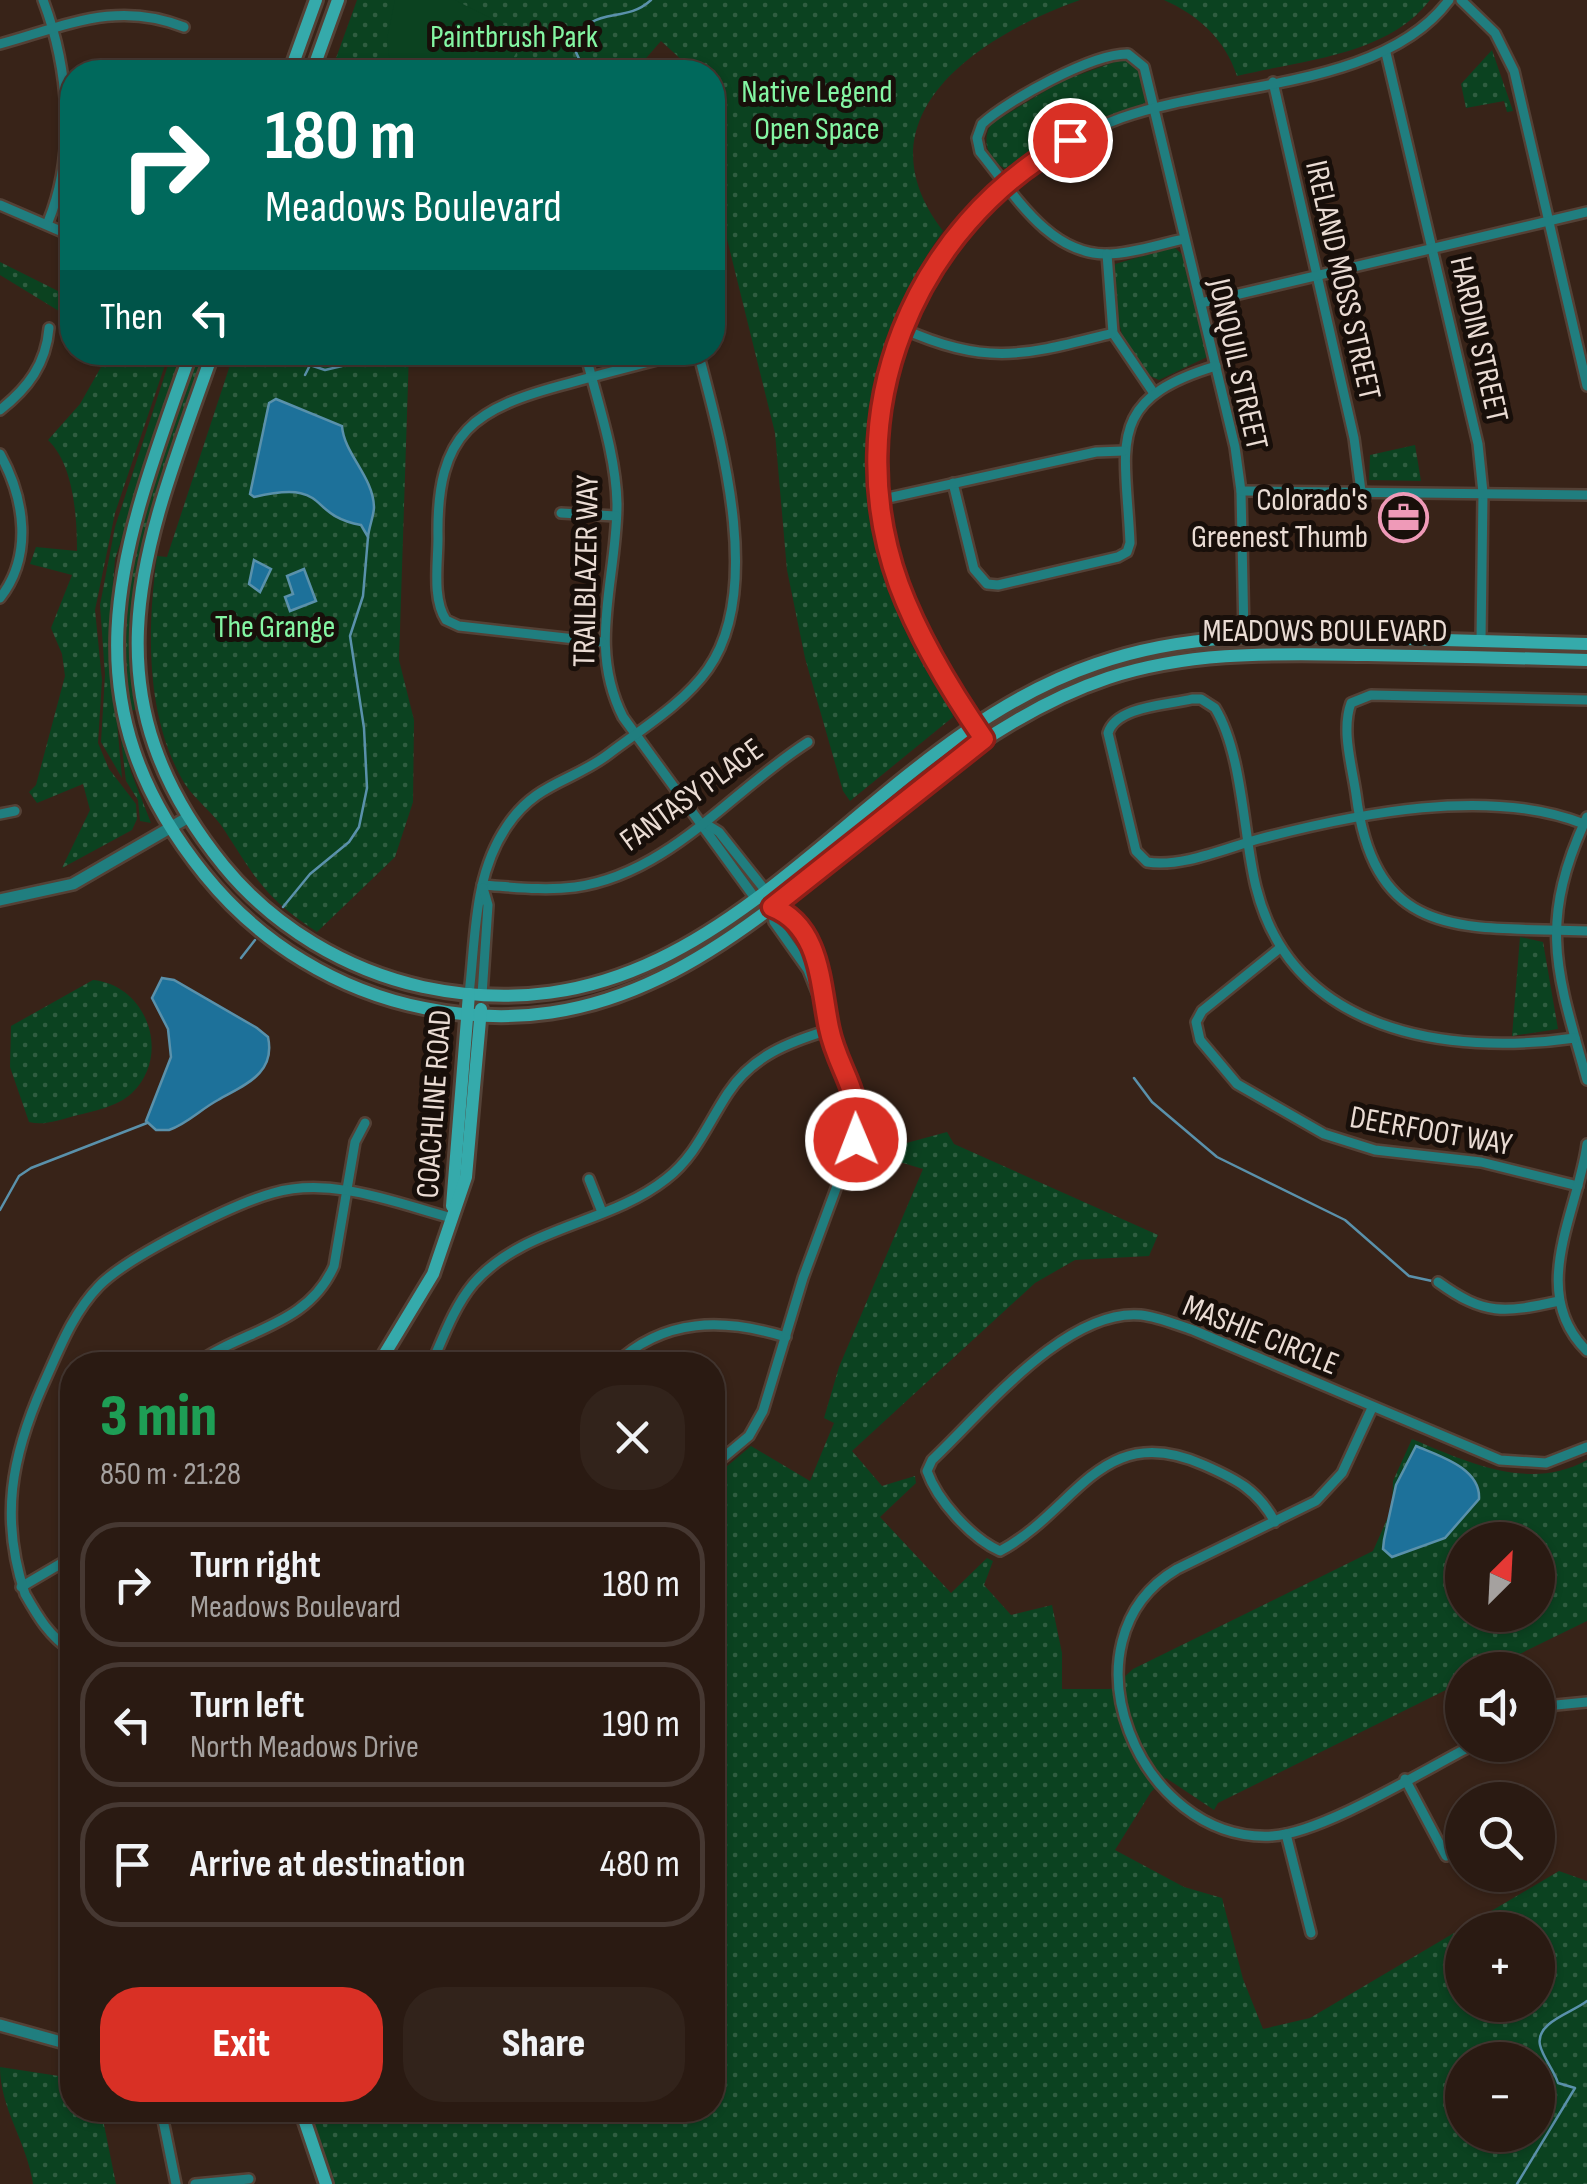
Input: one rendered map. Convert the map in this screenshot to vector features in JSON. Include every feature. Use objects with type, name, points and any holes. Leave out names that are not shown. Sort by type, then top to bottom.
[{"type":"main road","points":[[294,60],[316,0]]},
{"type":"main road","points":[[316,60],[338,0]]},
{"type":"main road","name":"MEADOWS BOULEVARD","points":[[186,365],[132,518],[117,617],[125,714],[146,780],[170,828],[230,904],[292,954],[370,994],[474,1015],[560,1012],[639,990],[710,954],[984,739],[1059,697],[1129,672],[1186,658],[1244,653],[1587,660]]},
{"type":"main road","name":"MEADOWS BOULEVARD","points":[[208,365],[152,524],[137,618],[139,668],[150,728],[188,818],[244,889],[303,936],[395,980],[476,994],[539,995],[616,979],[681,951],[834,837],[974,725],[1041,686],[1098,663],[1164,644],[1244,635],[1587,644]]},
{"type":"main road","points":[[1129,672],[1142,662],[1238,642],[1244,635]]},
{"type":"main road","points":[[772,907],[772,893],[824,852],[834,837]]},
{"type":"main road","name":"COACHLINE ROAD","points":[[386,1352],[424,1292],[470,1160],[476,994]]},
{"type":"main road","points":[[305,2122],[326,2184]]},
{"type":"street","points":[[43,0],[61,60]]},
{"type":"street","points":[[984,739],[914,620],[895,570],[879,500],[879,416],[901,328],[950,242],[1006,184],[1070,140],[1155,108],[1386,53],[1424,29],[1449,0]]},
{"type":"street","points":[[1461,0],[1496,33],[1510,60],[1587,386]]},
{"type":"street","points":[[0,44],[52,23],[96,12],[158,13],[184,27]]},
{"type":"street","name":"HARDIN STREET","points":[[1386,53],[1473,417],[1482,493],[1481,641]]},
{"type":"street","name":"JONQUIL STREET","points":[[1006,184],[980,152],[977,138],[982,124],[1076,70],[1120,54],[1135,58],[1144,67],[1216,366],[1241,491],[1244,635]]},
{"type":"street","name":"IRELAND MOSS STREET","points":[[1273,82],[1354,438],[1361,491]]},
{"type":"street","points":[[1006,184],[1053,236],[1081,250],[1106,254],[1184,239]]},
{"type":"street","points":[[48,222],[60,192]]},
{"type":"street","points":[[0,205],[60,229]]},
{"type":"street","points":[[1200,303],[1587,212]]},
{"type":"street","points":[[1106,254],[1114,333],[1152,392]]},
{"type":"street","points":[[0,410],[24,391],[47,352],[49,328]]},
{"type":"street","points":[[901,328],[986,356],[1050,349],[1114,333]]},
{"type":"street","name":"TRAILBLAZER WAY","points":[[588,365],[612,464],[616,516],[602,642],[609,687],[635,734],[704,822],[719,832],[760,894]]},
{"type":"street","points":[[602,642],[459,626],[443,617],[439,603],[438,498],[443,471],[457,443],[494,406],[638,365]]},
{"type":"street","points":[[476,994],[488,905],[482,885],[497,842],[526,802],[554,781],[605,758],[699,681],[724,640],[735,582],[725,468],[701,365]]},
{"type":"street","points":[[953,484],[974,569],[986,584],[998,586],[1127,552],[1124,451],[1139,410],[1152,392],[1168,381],[1216,366]]},
{"type":"street","points":[[879,500],[1096,452],[1124,451]]},
{"type":"street","points":[[0,454],[22,520],[22,554],[11,583],[0,598]]},
{"type":"street","points":[[1241,491],[1587,495]]},
{"type":"street","points":[[560,513],[616,516]]},
{"type":"street","points":[[1587,700],[1371,695],[1351,702],[1347,724],[1358,814],[1389,889],[1409,909],[1448,924],[1587,931]]},
{"type":"street","points":[[1575,1038],[1488,1045],[1433,1040],[1390,1028],[1345,1007],[1298,971],[1280,948],[1257,890],[1250,842],[1220,715],[1210,702],[1192,699],[1125,715],[1110,725],[1109,742],[1141,858],[1164,863],[1250,842],[1358,814],[1423,808],[1549,810],[1585,820],[1567,866],[1555,930],[1556,969],[1587,1080]]},
{"type":"street","name":"FANTASY PLACE","points":[[482,885],[562,888],[610,880],[645,864],[808,742]]},
{"type":"street","points":[[0,814],[15,811]]},
{"type":"street","points":[[0,900],[73,884],[188,818]]},
{"type":"street","points":[[725,1454],[756,1424],[817,1237],[856,1140],[855,1090],[808,970],[774,922],[772,907]]},
{"type":"street","name":"DEERFOOT WAY","points":[[1280,948],[1202,1010],[1196,1022],[1200,1040],[1237,1084],[1348,1144],[1481,1162],[1578,1186]]},
{"type":"street","points":[[436,1352],[461,1301],[486,1271],[519,1247],[602,1212],[670,1176],[693,1151],[729,1090],[750,1066],[778,1048],[829,1030]]},
{"type":"street","points":[[219,1352],[307,1307],[334,1266],[355,1142],[365,1123]]},
{"type":"street","points":[[1587,1144],[1560,1254],[1559,1301],[1568,1324],[1587,1351]]},
{"type":"street","points":[[589,1179],[602,1212]]},
{"type":"street","points":[[61,1352],[82,1306],[102,1283],[140,1254],[272,1193],[347,1190],[452,1218]]},
{"type":"street","points":[[1438,1282],[1463,1300],[1497,1312],[1559,1301]]},
{"type":"street","name":"MASHIE CIRCLE","points":[[1275,1522],[1264,1501],[1244,1483],[1179,1454],[1152,1450],[1129,1453],[1104,1464],[1000,1551],[985,1545],[933,1488],[926,1471],[932,1460],[1063,1338],[1113,1317],[1141,1315],[1193,1330],[1500,1460],[1546,1463],[1587,1446]]},
{"type":"street","points":[[634,1352],[658,1336],[692,1324],[733,1323],[786,1337]]},
{"type":"street","points":[[60,1354],[7,1470],[1,1522],[20,1587],[50,1634],[60,1642]]},
{"type":"street","points":[[1372,1408],[1335,1482],[1316,1501],[1177,1569],[1148,1590],[1126,1626],[1120,1688],[1123,1720],[1136,1752],[1168,1794],[1194,1813],[1239,1832],[1286,1834],[1445,1759]]},
{"type":"street","points":[[20,1587],[60,1564]]},
{"type":"street","points":[[1555,1705],[1587,1702]]},
{"type":"street","points":[[1405,1779],[1445,1854]]},
{"type":"street","points":[[1286,1834],[1310,1933]]},
{"type":"street","points":[[0,2025],[60,2042]]},
{"type":"street","points":[[163,2122],[176,2184]]},
{"type":"street","points":[[195,2184],[249,2179]]},
{"type":"green space","name":"Native Legend Open Space","points":[[357,0],[1080,0],[1005,34],[971,57],[942,85],[922,116],[913,151],[919,189],[943,231],[916,274],[879,366],[867,462],[870,511],[880,559],[897,608],[936,675],[953,717],[850,801],[843,791],[805,658],[787,570],[775,433],[726,235],[725,60],[682,60],[661,41],[644,60],[335,60]]},
{"type":"green space","name":"Paintbrush Park","points":[[395,0],[455,0],[519,33],[522,43],[512,60],[390,60],[387,39]]},
{"type":"green space","points":[[1164,0],[1430,0],[1412,19],[1367,44],[1315,60],[1237,76],[1209,30]]},
{"type":"green space","points":[[1492,50],[1513,111],[1507,112],[1504,101],[1466,108],[1461,84]]},
{"type":"green space","points":[[1120,60],[1133,64],[1141,73],[1148,98],[1145,103],[1074,130],[1010,171],[992,157],[987,137],[992,123],[1062,81]]},
{"type":"green space","points":[[1174,247],[1184,256],[1207,357],[1159,380],[1134,361],[1126,347],[1117,313],[1115,264]]},
{"type":"green space","points":[[0,262],[58,291],[60,287],[60,312],[0,275]]},
{"type":"green space","points":[[102,365],[165,365],[115,513],[95,610],[102,680],[98,743],[109,769],[136,804],[137,819],[132,830],[62,868],[90,810],[83,784],[37,803],[29,792],[36,785],[65,676],[62,654],[51,628],[72,575],[30,564],[36,547],[77,551],[69,477],[48,440],[80,404]]},
{"type":"green space","points":[[168,365],[179,365],[115,559],[109,634],[122,778],[101,742],[105,675],[100,605],[115,527]]},
{"type":"green space","points":[[192,365],[201,365],[146,527],[131,617],[131,662],[138,709],[130,711],[124,618],[129,573],[150,486]]},
{"type":"green space","name":"The Grange","points":[[230,365],[409,365],[399,660],[414,720],[413,802],[395,857],[317,932],[264,887],[221,825],[185,784],[172,758],[156,702],[151,643],[157,556],[167,557]]},
{"type":"green space","points":[[1415,445],[1421,481],[1369,480],[1370,455]]},
{"type":"green space","points":[[118,716],[131,772],[151,823],[140,821],[138,800],[126,781]]},
{"type":"green space","points":[[1520,937],[1543,942],[1558,1029],[1512,1036]]},
{"type":"green space","points":[[93,980],[128,994],[140,1008],[151,1042],[144,1077],[132,1093],[112,1105],[52,1122],[29,1122],[10,1067],[11,1026]]},
{"type":"green space","points":[[947,1132],[954,1144],[1158,1235],[1149,1256],[1075,1260],[1035,1283],[852,1451],[882,1486],[915,1476],[916,1483],[880,1517],[951,1593],[987,1558],[993,1561],[984,1585],[1011,1615],[1052,1605],[1062,1653],[1062,1689],[1111,1689],[1133,1669],[1373,1551],[1392,1508],[1393,1481],[1412,1439],[1477,1464],[1521,1473],[1565,1469],[1587,1460],[1587,1621],[1524,1652],[1445,1652],[1445,1690],[1218,1803],[1214,1810],[1166,1778],[1151,1792],[1115,1850],[1184,1887],[1222,1898],[1243,1979],[1263,2029],[1310,2018],[1445,1938],[1445,2022],[1555,2022],[1555,1912],[1490,1912],[1523,1892],[1555,1892],[1555,1873],[1559,1871],[1587,1881],[1587,2184],[334,2184],[313,2122],[725,2122],[725,1468],[751,1446],[810,1481],[834,1423],[824,1418],[839,1367],[923,1169],[863,1151],[866,1139],[888,1148]]},
{"type":"green space","points":[[0,2067],[60,2076],[60,2122],[103,2122],[116,2184],[33,2184],[1,2082]]},
{"type":"water","points":[[276,399],[342,426],[372,496],[374,510],[368,537],[361,525],[332,514],[307,495],[250,494],[269,403]]},
{"type":"water","points":[[254,560],[271,569],[260,592],[249,584]]},
{"type":"water","points":[[304,569],[316,601],[290,611],[285,597],[293,594],[287,576]]},
{"type":"water","points":[[162,978],[174,980],[257,1028],[268,1037],[269,1050],[256,1077],[169,1130],[156,1130],[146,1121],[171,1057],[168,1029],[152,998]]},
{"type":"water","points":[[1416,1446],[1466,1471],[1478,1488],[1479,1499],[1459,1522],[1445,1522],[1445,1538],[1392,1557],[1383,1549],[1396,1485]]},
{"type":"waterway","points":[[580,60],[575,50],[588,25],[640,8],[651,0]]},
{"type":"waterway","points":[[305,375],[310,365]]},
{"type":"waterway","points":[[310,365],[325,370],[342,365]]},
{"type":"waterway","points":[[283,907],[310,874],[349,842],[359,827],[367,788],[364,728],[350,636],[363,596],[368,537]]},
{"type":"waterway","points":[[241,958],[255,940]]},
{"type":"waterway","points":[[1134,1078],[1152,1102],[1217,1157],[1345,1220],[1409,1276],[1432,1281]]},
{"type":"waterway","points":[[0,1210],[19,1176],[31,1168],[147,1123]]},
{"type":"waterway","points":[[1517,2184],[1575,2088],[1558,2083],[1541,2050],[1540,2037],[1549,2024],[1587,2001]]},
{"type":"place","name":"Colorado's Greenest Thumb","points":[[1403,517]]},
{"type":"route","points":[[856,1140],[855,1090],[829,1030],[821,970],[800,931],[785,912],[772,907],[984,739],[940,668],[899,584],[879,500],[877,438],[883,387],[910,308],[950,242],[1006,184],[1070,140]]}]
